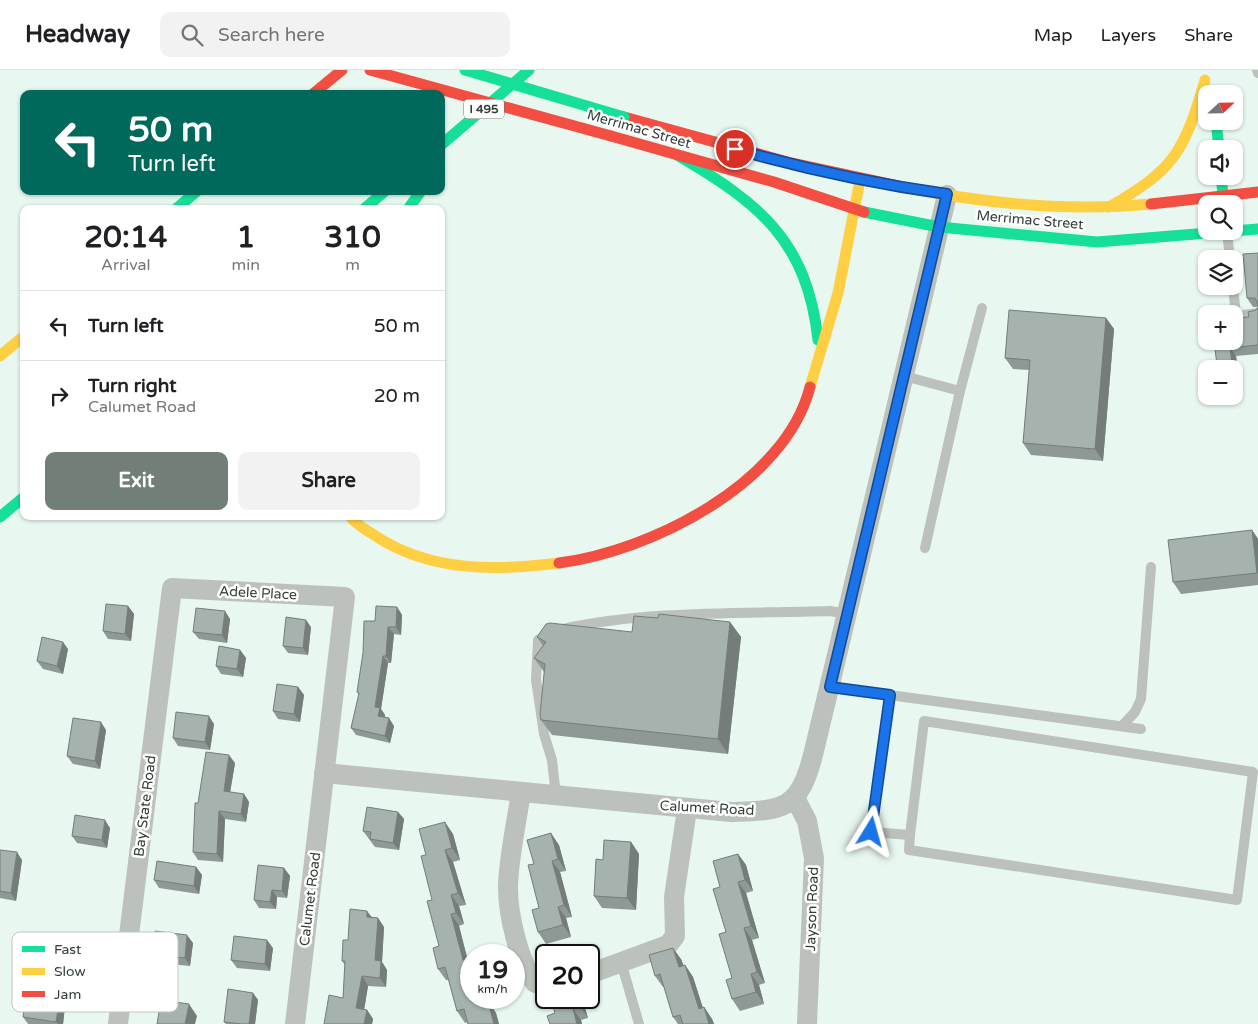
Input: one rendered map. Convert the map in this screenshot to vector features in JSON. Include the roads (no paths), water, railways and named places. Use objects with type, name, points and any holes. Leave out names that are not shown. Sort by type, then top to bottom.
[{"type":"main road","points":[[318,90],[342,70]]},
{"type":"main road","name":"Merrimac Street","points":[[370,70],[443,90]]},
{"type":"main road","name":"Merrimac Street","points":[[465,70],[791,165],[860,180],[983,200],[1073,207],[1109,207],[1198,202]]},
{"type":"main road","name":"I 495","points":[[445,142],[529,70]]},
{"type":"main road","points":[[1109,207],[1143,189],[1171,164],[1183,148],[1192,129],[1204,75]]},
{"type":"main road","name":"Merrimac Street","points":[[445,90],[774,182],[854,210],[939,227],[1097,242],[1198,234]]},
{"type":"main road","points":[[446,157],[477,115]]},
{"type":"main road","points":[[677,155],[725,184],[747,202],[774,225],[795,254],[808,280],[815,303],[818,356]]},
{"type":"main road","points":[[353,520],[395,548],[416,557],[462,567],[534,568],[583,559],[626,548],[668,531],[714,506],[750,477],[799,418],[813,382],[818,356],[840,286],[860,180]]},
{"type":"main road","name":"Merrimac Street","points":[[1243,195],[1258,192]]},
{"type":"main road","points":[[181,205],[192,195]]},
{"type":"main road","points":[[369,205],[380,195]]},
{"type":"main road","name":"Merrimac Street","points":[[1243,230],[1258,229]]},
{"type":"main road","points":[[0,356],[20,339]]},
{"type":"main road","points":[[0,517],[20,500]]},
{"type":"street","points":[[795,798],[809,773],[947,194]]},
{"type":"street","name":"Adele Place","points":[[172,588],[345,597]]},
{"type":"street","name":"Bay State Road","points":[[129,932],[172,588]]},
{"type":"street","name":"Calumet Road","points":[[295,1024],[345,597]]},
{"type":"street","name":"Calumet Road","points":[[324,773],[730,812],[764,811],[781,807],[795,798]]},
{"type":"street","points":[[521,792],[508,888],[516,940],[526,971],[535,983]]},
{"type":"street","name":"Jayson Road","points":[[795,798],[807,821],[814,858],[807,1024]]},
{"type":"street","points":[[600,970],[668,945],[675,936],[674,897],[687,809]]},
{"type":"lane","points":[[1233,295],[1236,316],[1258,313]]},
{"type":"lane","points":[[925,548],[960,391],[982,308]]},
{"type":"lane","points":[[904,376],[960,391]]},
{"type":"lane","points":[[1122,726],[1135,712],[1140,699],[1152,567]]},
{"type":"lane","points":[[556,796],[552,760],[544,734],[536,680],[538,640],[557,630],[593,622],[679,616],[811,612],[847,614]]},
{"type":"lane","points":[[830,687],[1141,729]]},
{"type":"lane","points":[[890,695],[871,832],[910,835]]},
{"type":"lane","points":[[924,721],[1253,772],[1237,900],[909,850],[910,835],[924,721]]},
{"type":"lane","points":[[621,962],[639,1024]]}]
